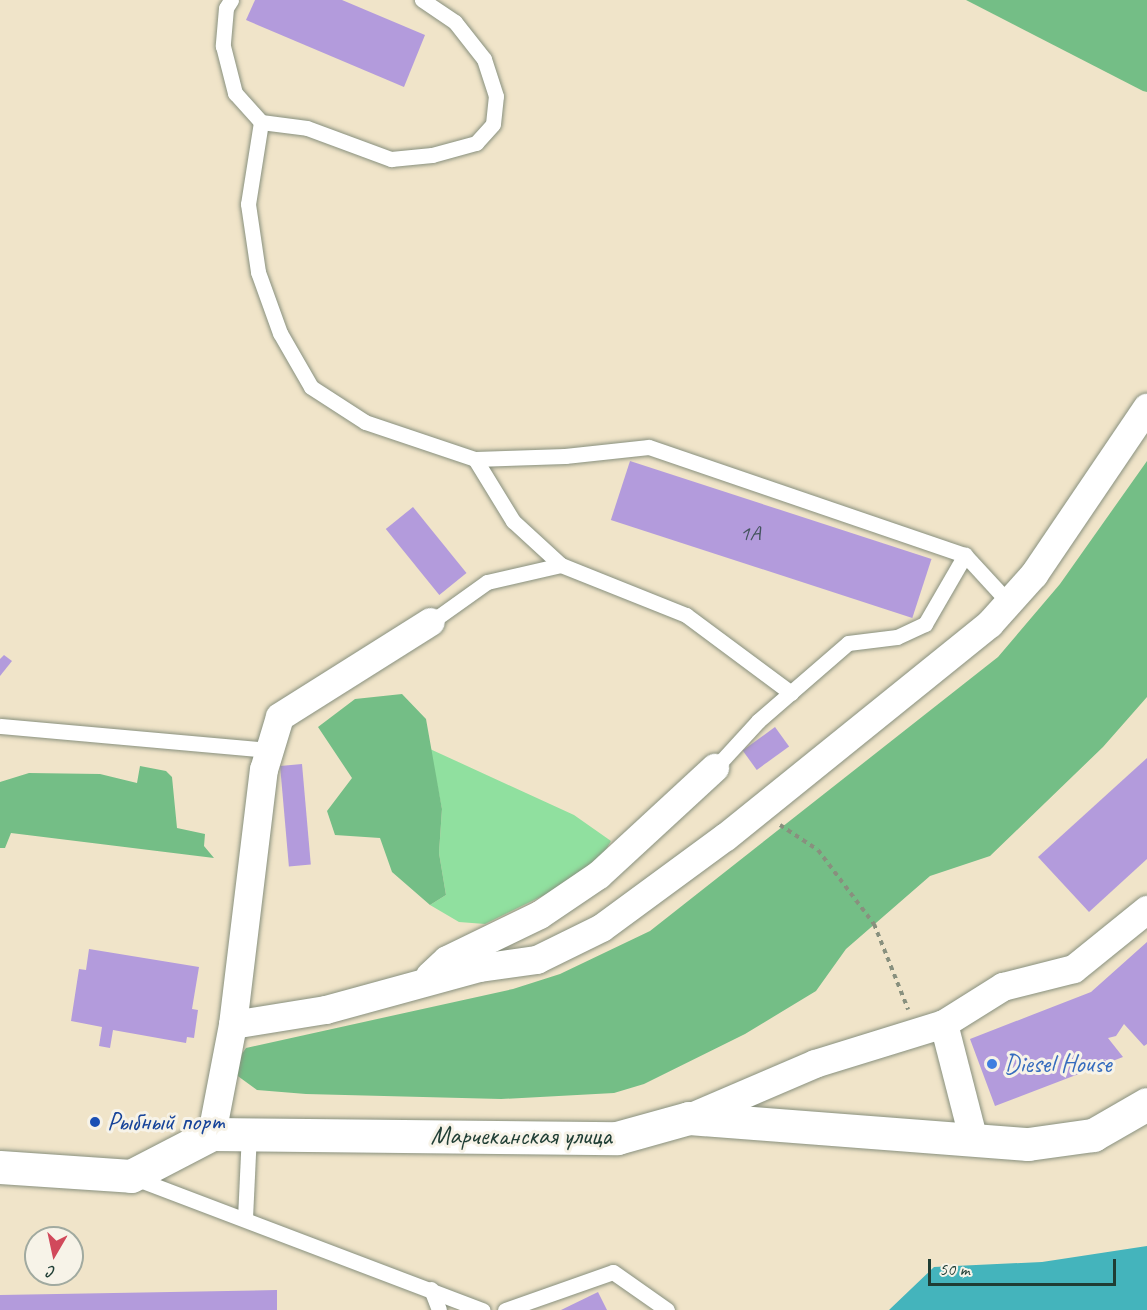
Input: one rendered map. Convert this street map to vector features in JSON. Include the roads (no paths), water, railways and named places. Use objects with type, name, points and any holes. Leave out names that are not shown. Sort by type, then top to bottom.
[{"type":"street","points":[[233,1025],[326,1010],[424,981],[537,960],[581,940],[756,812],[911,690],[1010,604],[1034,575],[1147,408]]},
{"type":"street","points":[[212,1134],[233,1025],[264,770],[280,717],[431,622]]},
{"type":"street","points":[[424,981],[447,960],[540,915],[599,875],[715,768]]},
{"type":"street","points":[[689,1118],[815,1064],[944,1024],[1003,987],[1074,969],[1147,910]]},
{"type":"street","points":[[944,1024],[974,1141]]},
{"type":"street","name":"Марчеканская улица","points":[[131,1176],[212,1134],[617,1138],[689,1118],[1028,1144],[1093,1135],[1147,1104]]},
{"type":"street","points":[[0,1167],[131,1176]]},
{"type":"lane","points":[[231,0],[226,8],[223,46],[235,93],[261,122],[307,128],[391,159],[432,155],[476,143],[493,123],[496,96],[484,59],[455,21],[422,0]]},
{"type":"lane","points":[[261,122],[248,204],[258,272],[280,333],[311,387],[365,422],[475,459],[565,456],[649,447],[965,555],[1010,604]]},
{"type":"lane","points":[[475,459],[513,521],[561,565],[686,615],[791,693]]},
{"type":"lane","points":[[715,768],[730,747],[848,643],[897,637],[925,624],[965,555]]},
{"type":"lane","points":[[431,622],[487,582],[561,565]]},
{"type":"lane","points":[[0,726],[270,750]]},
{"type":"lane","points":[[245,1218],[249,1134]]},
{"type":"lane","points":[[131,1176],[483,1310]]},
{"type":"lane","points":[[505,1310],[614,1272],[667,1310]]},
{"type":"lane","points":[[431,1289],[439,1310]]},
{"type":"water","points":[[1147,1246],[1147,1310],[889,1310],[934,1267],[1042,1262]]},
{"type":"place","name":"Diesel House","points":[[992,1064]]},
{"type":"place","name":"Рыбный порт","points":[[95,1122]]}]
